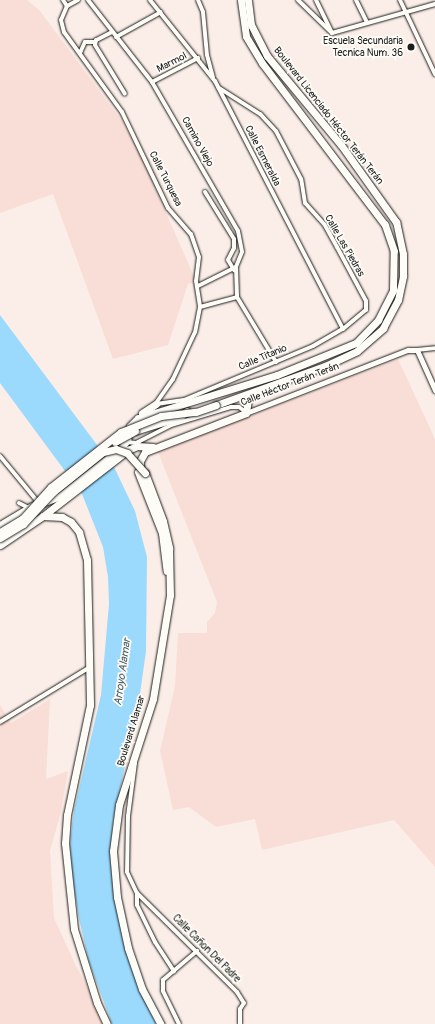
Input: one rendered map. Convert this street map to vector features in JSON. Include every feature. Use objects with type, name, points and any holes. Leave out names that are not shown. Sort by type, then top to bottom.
[{"type":"main road","name":"Boulevard Licenciado Héctor Terán Terán","points":[[0,545],[43,516],[114,456],[126,442],[131,423],[149,413],[198,401],[277,375],[356,343],[367,333],[383,311],[393,290],[394,251],[385,225],[262,63],[246,36],[241,0]]},
{"type":"main road","name":"Boulevard Licenciado Héctor Terán Terán","points":[[0,532],[22,519],[51,487],[120,432],[161,416],[196,412],[341,359],[357,351],[383,328],[398,300],[403,254],[396,222],[341,145],[268,56],[251,25],[248,0]]},
{"type":"main road","points":[[246,413],[249,396],[278,386],[282,381]]},
{"type":"main road","name":"Boulevard Licenciado Héctor Terán Terán","points":[[0,538],[23,524],[53,492],[103,452],[135,431],[180,417],[198,401]]},
{"type":"main road","points":[[135,447],[126,442],[124,434],[129,421],[156,404]]},
{"type":"main road","name":"Calle Héctor Terán Terán","points":[[135,447],[153,447],[246,413]]},
{"type":"main road","name":"Boulevard Licenciado Héctor Terán Terán","points":[[114,456],[122,454],[135,447]]},
{"type":"main road","points":[[142,474],[142,456],[153,447]]},
{"type":"main road","points":[[103,452],[116,449],[127,453],[142,474]]},
{"type":"main road","points":[[122,454],[132,462],[142,474]]},
{"type":"main road","name":"Boulevard Alamar","points":[[142,474],[156,499],[169,548],[171,571],[168,611],[153,699],[116,817],[113,851],[117,897],[136,974],[161,1024]]},
{"type":"main road","name":"Boulevard Licenciado Héctor Terán Terán","points":[[0,525],[30,508],[71,491]]},
{"type":"main road","points":[[43,516],[62,517],[71,522],[83,543],[90,586],[88,722],[67,815],[65,843],[74,929],[98,1003],[107,1024]]},
{"type":"street","points":[[63,0],[67,6],[78,0]]},
{"type":"street","name":"Camino Viejo","points":[[88,0],[152,82],[238,231],[242,252],[235,269]]},
{"type":"street","name":"Calle Esmeralda","points":[[150,0],[215,81],[344,329]]},
{"type":"street","points":[[198,0],[203,12],[207,55],[215,81]]},
{"type":"street","points":[[298,0],[332,33]]},
{"type":"street","points":[[316,0],[332,33]]},
{"type":"street","points":[[356,0],[367,23]]},
{"type":"street","points":[[400,0],[435,74]]},
{"type":"street","points":[[332,33],[435,4]]},
{"type":"street","name":"Calle Turquesa","points":[[67,6],[62,26],[122,112],[168,208],[191,234],[199,257],[196,281],[198,286],[200,307],[190,344],[156,404],[149,413]]},
{"type":"street","points":[[116,37],[161,12]]},
{"type":"street","points":[[80,53],[85,42],[95,42],[112,32]]},
{"type":"street","points":[[95,42],[125,94]]},
{"type":"street","name":"Marmol","points":[[152,82],[198,58]]},
{"type":"street","name":"Calle Las Piedras","points":[[219,88],[260,114],[276,131],[301,179],[305,203],[327,230],[367,307]]},
{"type":"street","points":[[205,192],[234,239],[234,248],[228,260],[235,269],[237,297],[276,362]]},
{"type":"street","points":[[198,286],[235,269]]},
{"type":"street","points":[[200,307],[237,297]]},
{"type":"street","name":"Calle Titanio","points":[[156,404],[184,400],[276,362],[344,329],[365,314],[367,307]]},
{"type":"street","name":"Calle Héctor Terán Terán","points":[[246,413],[402,351],[435,348]]},
{"type":"street","points":[[417,350],[435,390]]},
{"type":"street","points":[[126,442],[136,443],[171,425],[231,407],[239,407],[246,413]]},
{"type":"street","points":[[0,456],[39,504]]},
{"type":"street","points":[[20,503],[30,508],[32,496]]},
{"type":"street","points":[[0,722],[90,667]]},
{"type":"street","name":"Calle Cañon Del Padre","points":[[135,759],[128,816],[126,866],[129,879],[138,893],[197,951],[244,1003],[240,1009],[240,1024]]},
{"type":"street","name":"Calle Cañon Del Padre","points":[[138,893],[137,905],[155,942],[174,971]]},
{"type":"street","points":[[178,1024],[162,986],[163,980],[197,951]]},
{"type":"shaded area","points":[[0,0],[27,0],[40,11],[120,118],[142,158],[196,281],[188,284],[168,345],[113,359],[53,194],[0,213]]},
{"type":"shaded area","points":[[398,359],[435,439],[435,867],[394,820],[262,850],[255,819],[216,827],[189,807],[173,810],[160,751],[175,686],[178,633],[207,633],[207,622],[215,613],[217,602],[158,452]]},
{"type":"shaded area","points":[[50,699],[46,779],[68,771],[61,812],[50,851],[54,918],[75,964],[108,1024],[0,1024],[0,705],[11,723]]},
{"type":"water","name":"Arroyo Alamar","points":[[0,315],[115,469],[135,511],[147,557],[146,651],[139,701],[113,822],[111,847],[112,871],[141,993],[156,1024],[112,1024],[89,962],[79,919],[71,870],[70,844],[74,810],[101,695],[109,604],[108,577],[103,547],[82,494],[0,383]]},
{"type":"place","name":"Escuela Secundaria Tecnica Num. 36","points":[[411,47]]}]
